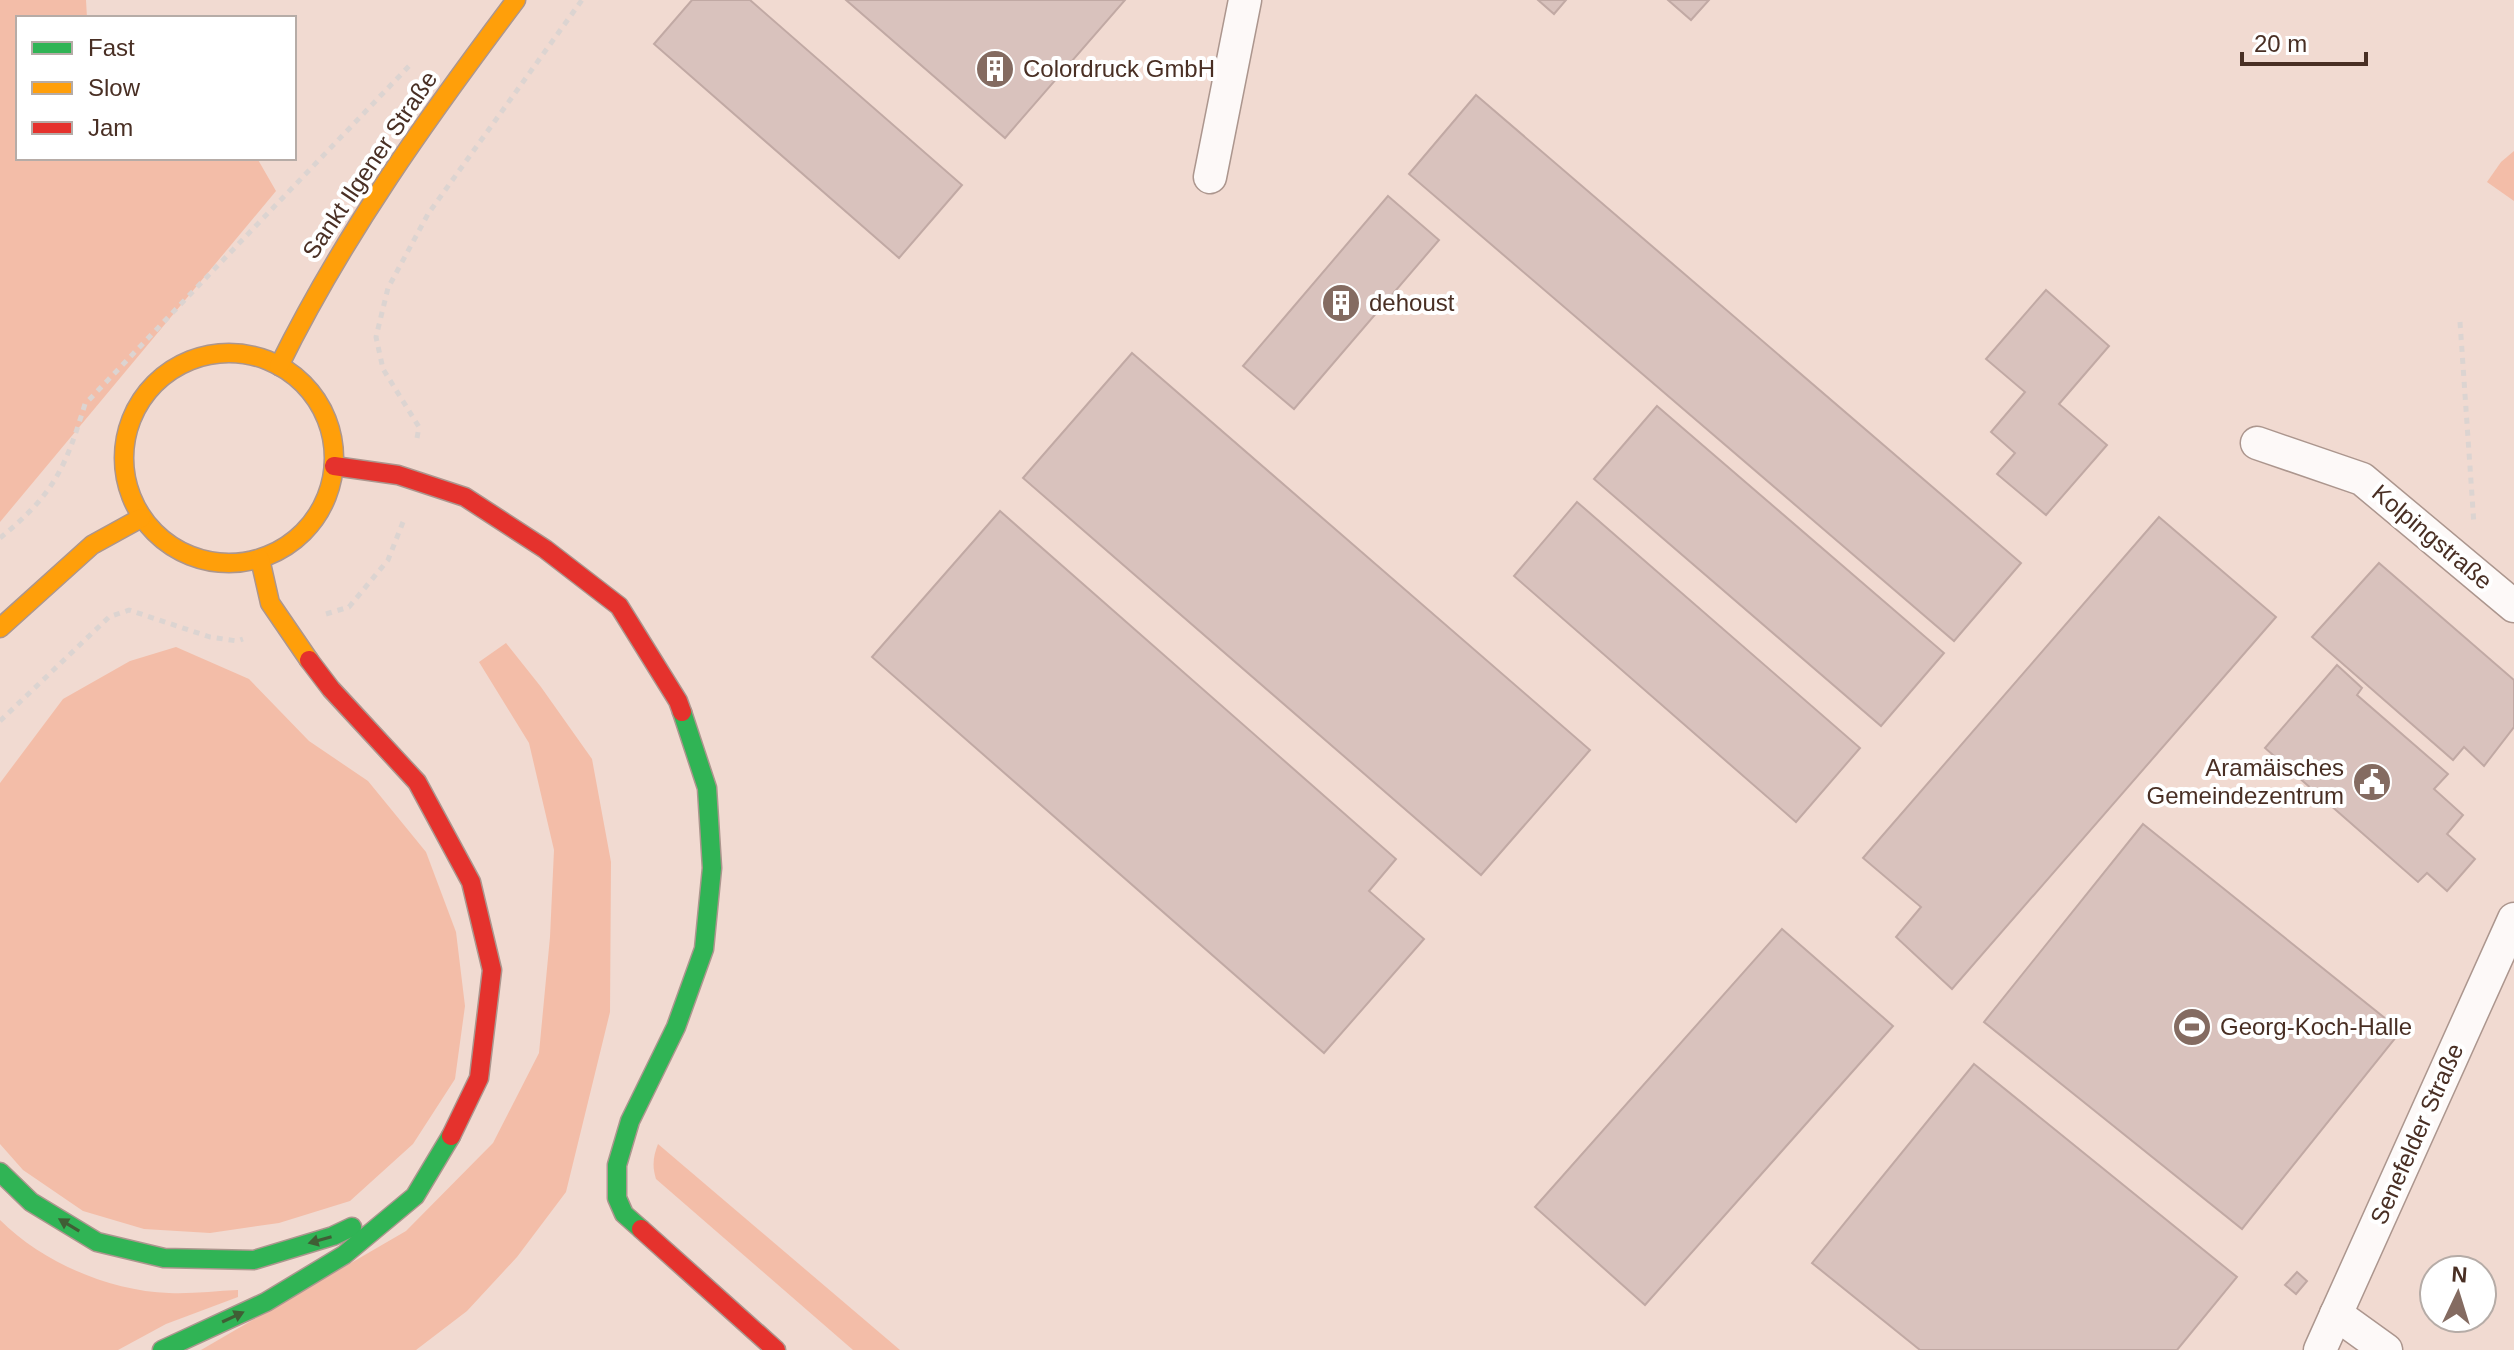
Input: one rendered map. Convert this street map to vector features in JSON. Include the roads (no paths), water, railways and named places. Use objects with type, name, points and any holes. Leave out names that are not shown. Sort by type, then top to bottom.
[{"type":"street","name":"Sankt Ilgener Straße","points":[[279,366],[302,316],[339,250],[443,98],[516,0]]},
{"type":"street","points":[[1210,177],[1245,0]]},
{"type":"street","points":[[211,354],[246,355],[279,366],[299,380],[315,397],[327,419],[333,442],[334,466],[327,497],[311,524],[288,546],[260,559],[227,564],[194,558],[164,542],[141,518],[127,486],[123,451],[132,417],[150,387],[178,366],[211,354]]},
{"type":"street","name":"Kolpingstraße","points":[[2257,443],[2362,479],[2514,606]]},
{"type":"street","points":[[334,466],[398,475],[465,497],[545,549],[619,606],[678,701],[707,788],[712,868],[704,949],[676,1027],[630,1121],[617,1165],[617,1198],[624,1214],[776,1350]]},
{"type":"street","points":[[0,628],[92,545],[141,518]]},
{"type":"street","points":[[162,1350],[266,1302],[318,1271],[344,1255],[415,1196],[450,1137],[479,1078],[492,970],[471,882],[417,782],[331,689],[290,634],[270,603],[260,559]]},
{"type":"street","name":"Senefelder Straße","points":[[2320,1350],[2514,919]]},
{"type":"street","points":[[0,1172],[31,1202],[97,1242],[164,1258],[254,1260],[333,1236],[415,1196]]},
{"type":"street","points":[[2336,1314],[2386,1350]]},
{"type":"place","name":"Colordruck GmbH","points":[[995,69]]},
{"type":"place","name":"dehoust","points":[[1341,303]]},
{"type":"place","name":"Aramäisches Gemeindezentrum","points":[[2372,782]]},
{"type":"place","name":"Georg-Koch-Halle","points":[[2192,1027]]}]
